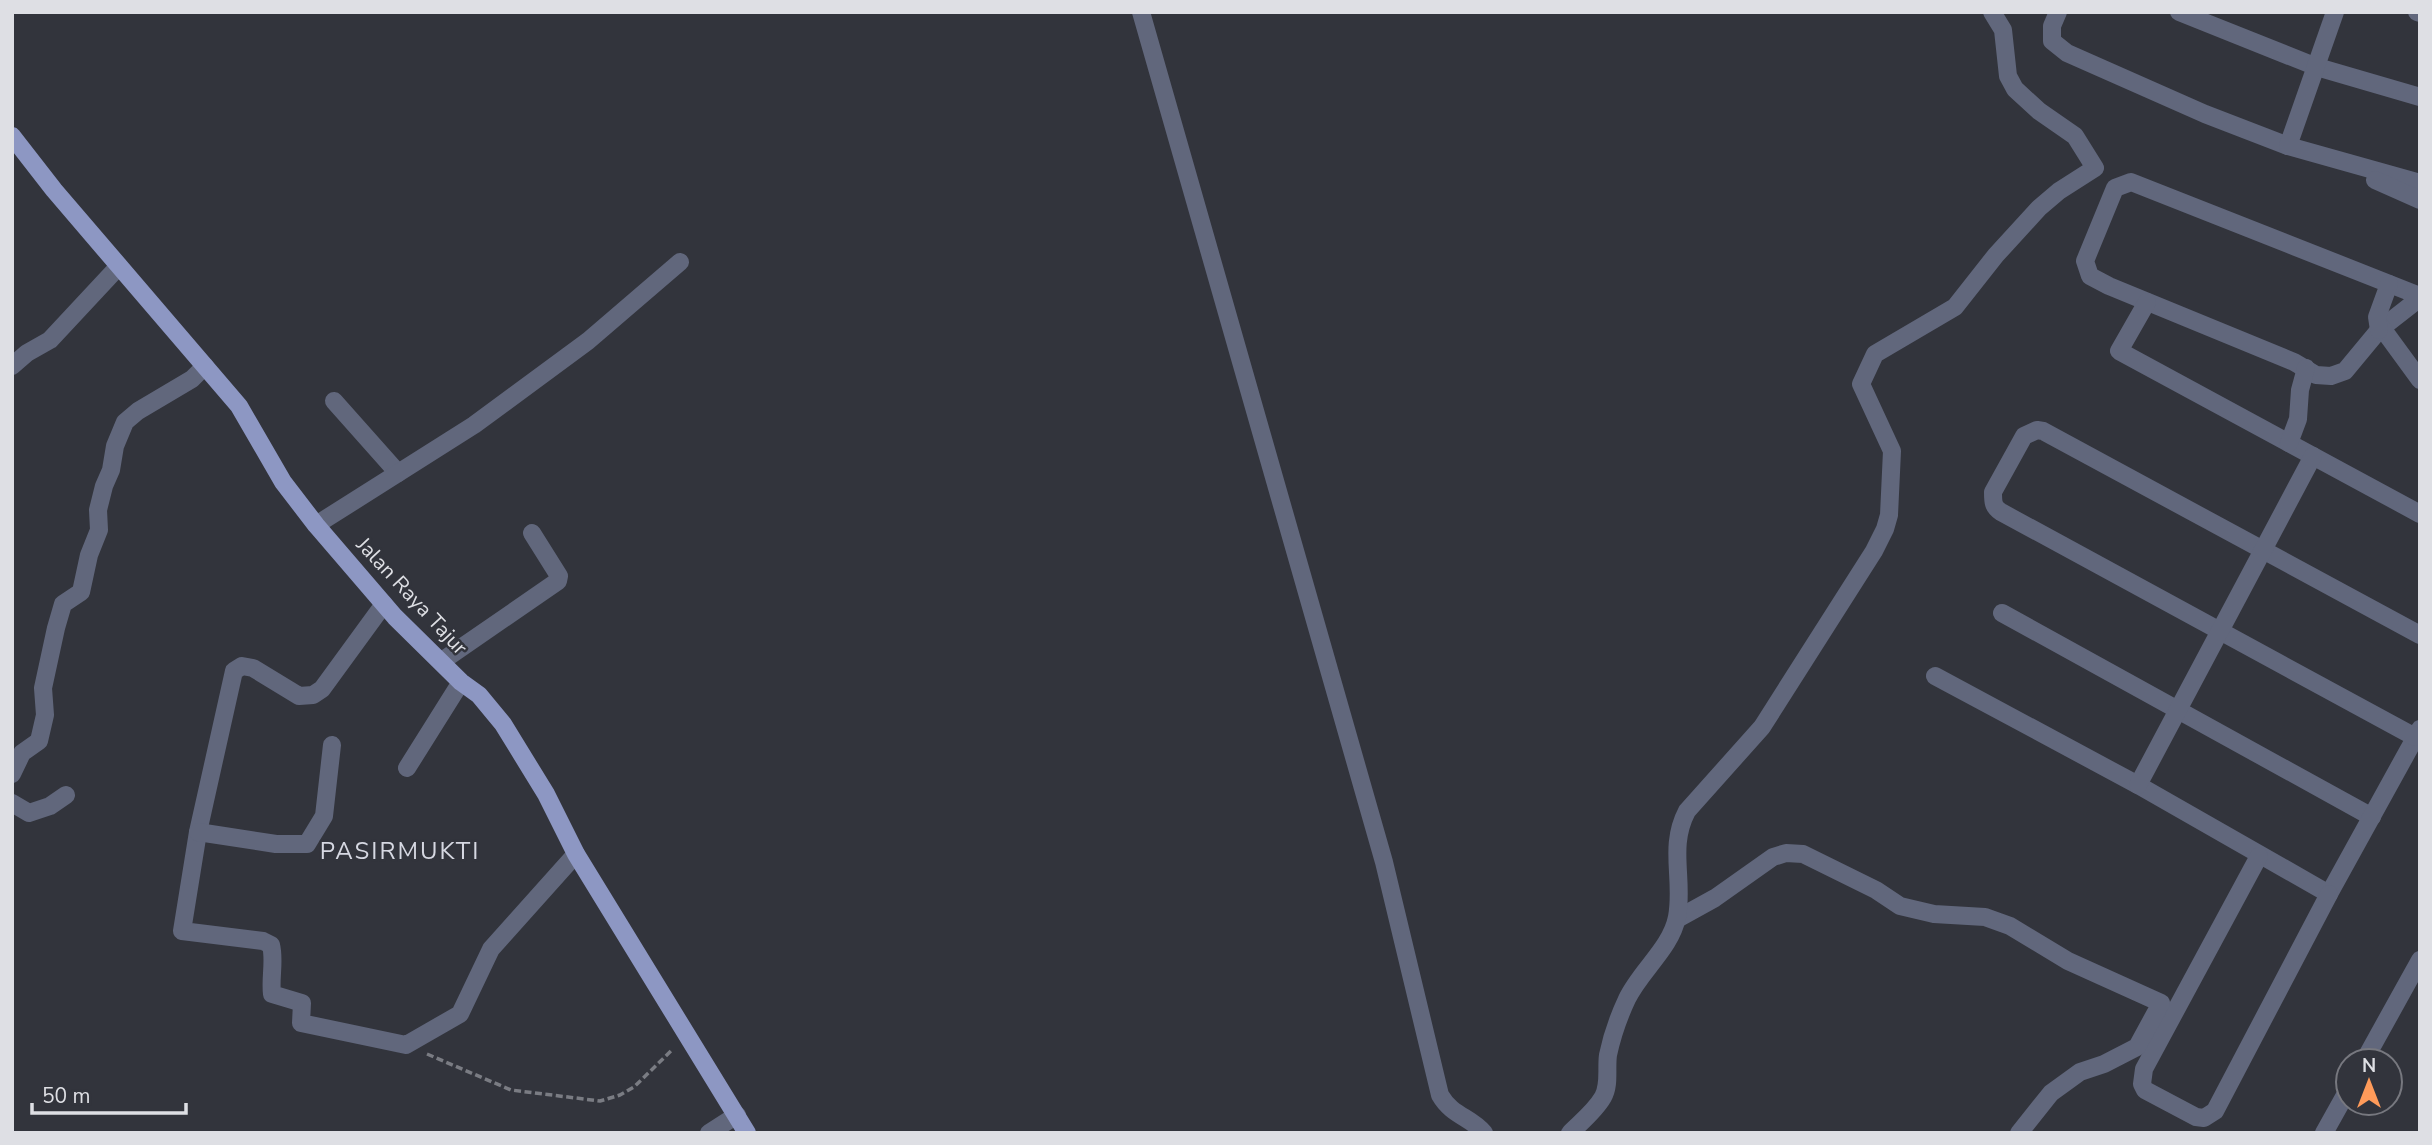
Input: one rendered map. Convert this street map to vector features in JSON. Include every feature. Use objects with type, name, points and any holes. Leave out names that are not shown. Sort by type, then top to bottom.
[{"type":"main road","name":"Jalan Raya Tajur","points":[[12,136],[54,190],[239,406],[283,482],[316,525],[384,604],[461,682],[479,695],[503,724],[546,794],[576,854],[689,1034],[747,1133]]},
{"type":"street","points":[[1141,12],[1384,862],[1440,1095],[1453,1112],[1478,1126],[1483,1133]]},
{"type":"street","points":[[1570,1133],[1594,1110],[1604,1095],[1609,1050],[1627,999],[1670,938],[1677,919],[1679,900],[1676,855],[1679,826],[1686,811],[1762,727],[1874,551],[1885,529],[1892,486],[1892,452],[1861,384],[1875,354],[1955,307],[1996,254],[2039,208],[2059,191],[2095,168],[2075,136],[2039,111],[2015,89],[2008,76],[2003,30],[1992,12]]},
{"type":"street","points":[[2058,12],[2052,26],[2052,41],[2067,53],[2205,114],[2288,146],[2420,183]]},
{"type":"street","points":[[2179,12],[2317,67],[2420,97]]},
{"type":"street","points":[[2288,146],[2335,12]]},
{"type":"street","points":[[2324,157],[2420,200]]},
{"type":"street","points":[[2131,182],[2420,297],[2380,329],[2345,371],[2331,376],[2316,374],[2090,276],[2085,261],[2115,188],[2131,182]]},
{"type":"street","points":[[316,525],[474,425],[588,341],[680,262]]},
{"type":"street","points":[[12,366],[27,353],[50,340],[119,266]]},
{"type":"street","points":[[2389,284],[2377,317],[2380,329],[2420,380]]},
{"type":"street","points":[[2147,302],[2119,351],[2420,514]]},
{"type":"street","points":[[12,774],[22,753],[39,741],[45,715],[43,688],[56,628],[63,604],[81,592],[89,555],[99,530],[98,510],[104,486],[125,422],[138,411],[192,379],[205,366]]},
{"type":"street","points":[[2289,443],[2298,419],[2300,390],[2306,368]]},
{"type":"street","points":[[334,401],[398,473]]},
{"type":"street","points":[[2259,856],[2144,1069],[2142,1084],[2145,1090],[2196,1117],[2204,1118],[2215,1111],[2329,894],[2418,733],[1995,508],[1993,492],[2024,436],[2037,430],[2420,635]]},
{"type":"street","points":[[2138,785],[2176,709],[2313,456]]},
{"type":"street","points":[[442,661],[558,581],[559,576],[532,533]]},
{"type":"street","points":[[384,604],[322,690],[313,695],[299,696],[253,668],[242,666],[234,671],[198,832],[182,931],[263,941],[271,945],[274,956],[272,995],[302,1003],[301,1023],[406,1045],[460,1014],[491,949],[576,854]]},
{"type":"street","points":[[2002,614],[2372,817]]},
{"type":"street","points":[[1935,676],[2138,785],[2329,894]]},
{"type":"street","points":[[407,768],[461,682]]},
{"type":"street","points":[[198,832],[276,844],[307,844],[324,816],[332,745]]},
{"type":"street","points":[[12,803],[29,813],[50,806],[66,795]]},
{"type":"street","points":[[1677,919],[1715,898],[1773,857],[1786,853],[1803,854],[1876,890],[1900,906],[1934,914],[1985,917],[2010,926],[2068,961],[2161,1003],[2137,1047],[2104,1064],[2080,1072],[2051,1093],[2019,1133]]},
{"type":"street","points":[[2372,1047],[2420,960]]},
{"type":"street","points":[[709,1133],[737,1115]]},
{"type":"street","points":[[2324,1133],[2334,1115]]},
{"type":"path","points":[[406,1045],[511,1090],[600,1101],[634,1087],[689,1034]]},
{"type":"district","name":"PASIRMUKTI","points":[[400,851]]}]
